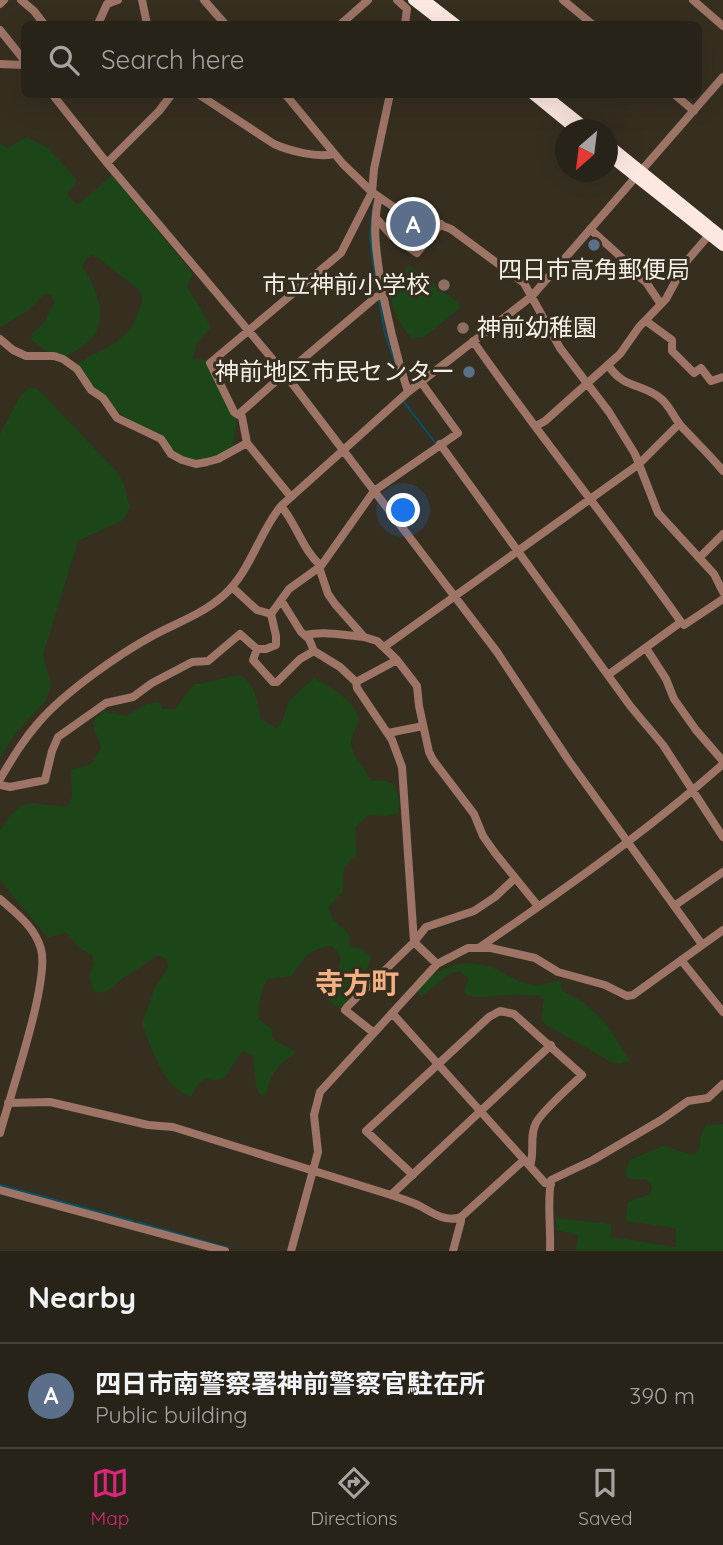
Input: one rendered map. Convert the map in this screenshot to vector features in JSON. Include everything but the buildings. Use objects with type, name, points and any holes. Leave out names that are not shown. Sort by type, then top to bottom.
[{"type":"highway","points":[[413,0],[440,21]]},
{"type":"highway","points":[[425,0],[452,21]]},
{"type":"highway","points":[[537,98],[563,119]]},
{"type":"highway","points":[[549,98],[575,119]]},
{"type":"highway","points":[[618,154],[723,246]]},
{"type":"highway","points":[[618,162],[639,174],[723,237]]},
{"type":"street","points":[[0,5],[4,0]]},
{"type":"street","points":[[21,0],[42,21]]},
{"type":"street","points":[[99,21],[107,5],[118,0]]},
{"type":"street","points":[[142,0],[146,21]]},
{"type":"street","points":[[204,0],[222,21]]},
{"type":"street","points":[[344,21],[368,0]]},
{"type":"street","points":[[397,0],[407,9],[405,21]]},
{"type":"street","points":[[563,0],[588,21]]},
{"type":"street","points":[[693,0],[723,26]]},
{"type":"street","points":[[0,30],[21,56]]},
{"type":"street","points":[[0,64],[21,65]]},
{"type":"street","points":[[0,779],[17,750],[40,720],[70,693],[134,647],[203,611],[232,587],[266,526],[281,506],[408,392],[532,296],[723,77]]},
{"type":"street","points":[[55,98],[249,331],[343,450],[497,652],[569,761],[701,943]]},
{"type":"street","points":[[107,163],[169,98]]},
{"type":"street","points":[[204,98],[285,149],[326,156],[334,154]]},
{"type":"street","points":[[288,98],[334,154],[376,195],[395,208],[440,224],[524,283],[560,348],[609,412],[635,454],[658,513],[714,574],[723,592]]},
{"type":"street","points":[[389,98],[372,179],[376,195],[374,239],[380,296],[408,392]]},
{"type":"street","points":[[679,98],[694,111]]},
{"type":"street","points":[[291,497],[247,443],[242,417],[234,412],[210,363],[341,253],[376,195]]},
{"type":"street","points":[[376,218],[392,236],[417,253],[440,224]]},
{"type":"street","points":[[590,229],[622,258],[625,267],[646,282],[660,303]]},
{"type":"street","points":[[536,426],[609,366],[666,299],[686,262],[709,235]]},
{"type":"street","points":[[239,414],[380,296]]},
{"type":"street","points":[[646,321],[672,340],[672,351],[694,373],[701,368],[711,381],[723,376]]},
{"type":"street","points":[[0,339],[26,356],[54,356],[63,359],[77,369],[91,390],[103,397],[117,418],[160,439],[171,454],[182,460],[196,464],[207,463],[247,443]]},
{"type":"street","points":[[473,341],[513,399],[591,498],[681,622],[684,625],[723,600]]},
{"type":"street","points":[[609,366],[620,380],[660,397],[673,411],[679,424],[698,441],[723,471]]},
{"type":"street","points":[[0,785],[10,787],[46,780],[55,740],[106,703],[133,697],[152,683],[192,662],[208,661],[240,634],[257,649],[272,647],[277,641],[271,614],[296,582],[320,567],[374,491],[458,433],[421,382]]},
{"type":"street","points":[[384,647],[639,464],[679,424]]},
{"type":"street","points":[[438,446],[631,707],[663,745],[723,837]]},
{"type":"street","points":[[281,506],[320,567],[328,594],[364,637]]},
{"type":"street","points":[[699,558],[723,534]]},
{"type":"street","points":[[232,587],[257,610],[271,614]]},
{"type":"street","points":[[281,600],[313,648],[356,682],[357,688],[392,740],[402,767],[414,942],[437,964]]},
{"type":"street","points":[[608,675],[681,622]]},
{"type":"street","points":[[305,635],[317,632],[364,637],[384,647],[397,660],[417,686],[423,726],[433,760],[468,806],[483,836],[514,879],[538,906]]},
{"type":"street","points":[[257,649],[253,660],[276,682],[326,634]]},
{"type":"street","points":[[480,947],[694,790],[723,763],[674,699],[666,679],[646,648]]},
{"type":"street","points":[[356,682],[397,660]]},
{"type":"street","points":[[388,733],[423,726]]},
{"type":"street","points":[[674,906],[723,872]]},
{"type":"street","points":[[374,1033],[345,1010],[426,927],[474,911],[495,897],[514,879]]},
{"type":"street","points":[[0,899],[23,919],[35,934],[42,952],[39,989],[5,1103],[0,1133]]},
{"type":"street","points":[[291,1251],[318,1152],[314,1115],[320,1092],[437,964],[468,948],[507,950],[535,958],[558,972],[606,985],[627,996],[633,995],[701,943],[723,930]]},
{"type":"street","points":[[681,960],[723,1012]]},
{"type":"street","points":[[5,1103],[50,1102],[148,1125],[173,1127],[391,1195],[418,1205],[441,1218],[457,1219],[533,1159],[531,1147],[536,1123],[582,1074],[514,1014],[500,1011],[489,1017],[366,1131],[413,1175]]},
{"type":"street","points":[[392,1013],[545,1183],[551,1185]]},
{"type":"street","points":[[391,1195],[551,1045]]},
{"type":"street","points":[[550,1251],[551,1219],[548,1202],[551,1180],[593,1160],[688,1101],[708,1098],[723,1084]]},
{"type":"street","points":[[0,1190],[225,1251]]},
{"type":"street","points":[[453,1251],[461,1217]]},
{"type":"green space","points":[[27,137],[48,148],[77,180],[67,195],[78,205],[112,175],[193,274],[187,286],[211,327],[196,345],[193,359],[208,360],[237,419],[233,446],[208,462],[192,462],[141,430],[69,367],[114,344],[131,329],[142,303],[142,295],[138,289],[98,258],[92,255],[82,266],[98,299],[100,320],[97,331],[80,348],[68,356],[60,357],[31,340],[32,333],[44,323],[54,302],[51,294],[44,294],[28,311],[0,327],[0,143],[7,148]]},
{"type":"green space","points":[[409,265],[459,303],[460,308],[423,338],[413,340],[400,321],[391,299],[394,284]]},
{"type":"green space","points":[[30,387],[38,389],[116,471],[124,484],[130,508],[123,520],[78,541],[43,655],[51,685],[46,700],[15,734],[0,758],[0,434],[20,396]]},
{"type":"green space","points":[[240,675],[253,688],[260,718],[277,729],[289,701],[314,678],[349,702],[358,715],[351,741],[352,748],[372,781],[387,781],[395,788],[399,813],[387,816],[369,815],[355,827],[357,854],[344,867],[343,891],[329,907],[332,918],[349,934],[350,946],[362,949],[371,957],[368,968],[345,1006],[334,1006],[327,996],[340,962],[340,955],[332,946],[312,952],[292,976],[268,979],[262,993],[259,1019],[272,1029],[274,1040],[297,1052],[276,1071],[266,1097],[260,1094],[256,1087],[253,1056],[244,1051],[224,1077],[204,1079],[191,1097],[181,1092],[166,1076],[142,1024],[154,990],[168,967],[167,960],[156,956],[107,991],[94,992],[89,974],[94,965],[92,955],[79,948],[66,932],[48,938],[0,880],[0,831],[21,805],[32,803],[68,807],[72,797],[71,770],[91,764],[101,748],[93,725],[95,718],[104,711],[126,716],[147,704],[159,702],[163,709],[175,709],[194,684]]},
{"type":"green space","points":[[467,963],[490,966],[519,981],[537,986],[560,980],[563,991],[584,1003],[605,1022],[630,1061],[619,1064],[611,1062],[546,1025],[541,1019],[544,1000],[539,995],[466,995],[464,992],[468,978],[459,971],[449,974],[422,996],[419,994],[418,991],[434,974]]},
{"type":"green space","points":[[723,1124],[723,1251],[576,1251],[578,1235],[556,1230],[556,1218],[611,1224],[611,1237],[676,1247],[676,1228],[626,1221],[628,1202],[650,1194],[652,1187],[646,1179],[627,1178],[626,1170],[630,1160],[663,1146],[694,1155],[699,1150],[701,1135],[706,1125]]},
{"type":"waterway","points":[[373,206],[370,239],[378,294]]},
{"type":"waterway","points":[[379,299],[385,333],[401,381]]},
{"type":"waterway","points":[[404,402],[437,445]]},
{"type":"waterway","points":[[0,1185],[133,1221]]},
{"type":"waterway","points":[[137,1222],[228,1248]]},
{"type":"place","name":"四日市南警察署神前警察官駐在所","points":[[413,224]]},
{"type":"place","name":"四日市高角郵便局","points":[[594,245]]},
{"type":"place","name":"市立神前小学校","points":[[444,285]]},
{"type":"place","name":"神前幼稚園","points":[[463,328]]},
{"type":"place","name":"神前地区市民センター","points":[[469,372]]},
{"type":"district","name":"寺方町","points":[[357,983]]}]
